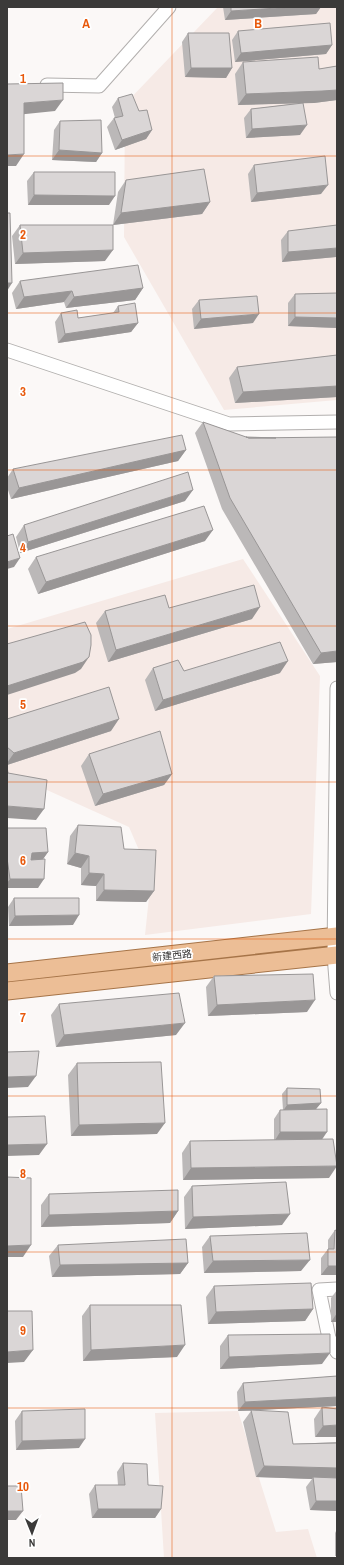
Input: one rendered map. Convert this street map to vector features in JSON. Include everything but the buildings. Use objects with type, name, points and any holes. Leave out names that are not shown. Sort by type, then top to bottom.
[{"type":"main road","name":"新建西路","points":[[7,973],[335,936]]},
{"type":"main road","name":"新建西路","points":[[7,992],[335,955]]},
{"type":"street","points":[[38,85],[99,86],[169,7]]},
{"type":"street","points":[[7,350],[229,424],[337,422]]},
{"type":"street","points":[[337,688],[335,936],[337,993]]},
{"type":"street","points":[[337,1289],[319,1290],[329,1338],[337,1352]]},
{"type":"shaded area","points":[[218,7],[337,7],[337,400],[224,410],[124,237],[125,104]]},
{"type":"shaded area","points":[[243,559],[320,676],[311,914],[145,935],[151,878],[129,827],[7,772],[7,629]]},
{"type":"shaded area","points":[[238,1411],[276,1532],[308,1529],[317,1558],[164,1558],[155,1413]]}]
